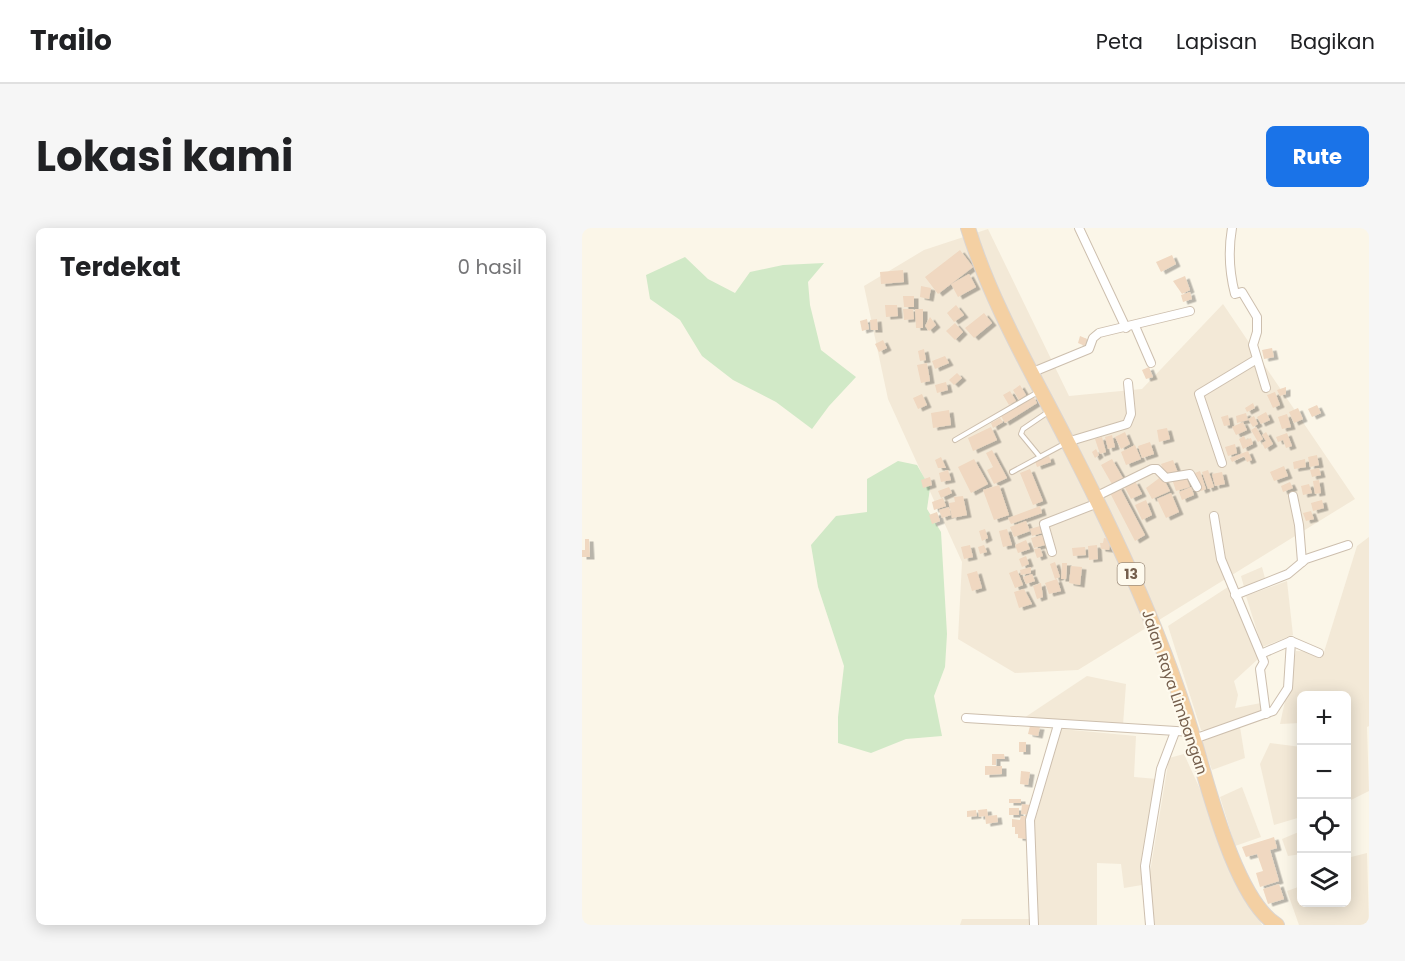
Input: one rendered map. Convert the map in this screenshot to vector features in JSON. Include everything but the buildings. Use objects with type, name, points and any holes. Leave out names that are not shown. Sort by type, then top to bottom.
[{"type":"highway","name":"Jalan Raya Limbangan","points":[[968,228],[1004,320],[1033,372],[1097,500],[1145,604],[1193,736],[1229,850],[1247,889],[1274,924]]},
{"type":"street","points":[[1079,228],[1152,363]]},
{"type":"street","points":[[1232,228],[1228,258],[1231,279],[1235,294],[1242,292],[1257,316],[1257,332],[1253,345],[1266,388]]},
{"type":"street","points":[[1033,372],[1089,349],[1093,338],[1099,333],[1190,311]]},
{"type":"street","points":[[1222,464],[1199,394],[1257,359]]},
{"type":"street","points":[[1067,442],[1126,424],[1131,414],[1128,383]]},
{"type":"street","points":[[1052,552],[1044,524],[1097,500],[1152,469],[1157,469],[1165,478],[1191,474],[1197,487]]},
{"type":"street","points":[[1293,496],[1299,525],[1302,562]]},
{"type":"street","points":[[1214,516],[1221,559],[1265,663],[1260,670],[1266,714]]},
{"type":"street","points":[[1235,595],[1288,574],[1302,562],[1348,545]]},
{"type":"street","points":[[1261,654],[1291,641],[1319,653]]},
{"type":"street","points":[[966,718],[1175,732],[1193,736],[1273,711],[1288,687],[1291,641]]},
{"type":"street","points":[[1034,925],[1030,820],[1058,725]]},
{"type":"street","points":[[1150,925],[1145,866],[1161,769],[1175,732]]},
{"type":"lane","points":[[955,440],[1041,390]]},
{"type":"lane","points":[[1040,457],[1021,434],[1023,429],[1051,410]]},
{"type":"lane","points":[[1012,472],[1067,442]]},
{"type":"shaded area","points":[[988,229],[1069,396],[1142,389],[1223,304],[1355,499],[1078,670],[1015,673],[958,639],[962,562],[888,399],[864,286],[924,250]]},
{"type":"shaded area","points":[[1369,537],[1369,726],[1367,727],[1369,791],[1351,800],[1351,691],[1297,691],[1297,723],[1280,724],[1296,651],[1324,652],[1357,546]]},
{"type":"shaded area","points":[[1262,567],[1266,582],[1244,587],[1241,576]]},
{"type":"shaded area","points":[[1287,581],[1293,635],[1262,647],[1246,596]]},
{"type":"shaded area","points":[[1231,585],[1258,659],[1234,681],[1238,695],[1235,708],[1261,703],[1261,712],[1211,730],[1201,730],[1168,626]]},
{"type":"shaded area","points":[[1087,676],[1126,684],[1123,725],[1024,718]]},
{"type":"shaded area","points":[[1240,727],[1245,758],[1212,770],[1200,737]]},
{"type":"shaded area","points":[[1061,729],[1136,736],[1134,777],[1157,779],[1142,885],[1124,888],[1121,864],[1097,863],[1097,925],[1038,925],[1034,824]]},
{"type":"shaded area","points":[[1270,743],[1297,746],[1297,818],[1274,825],[1260,764]]},
{"type":"shaded area","points":[[1184,754],[1262,925],[1155,925],[1149,878],[1169,758]]},
{"type":"shaded area","points":[[1242,787],[1261,837],[1235,846],[1220,797]]},
{"type":"shaded area","points":[[1297,833],[1297,855],[1288,856],[1282,839]]},
{"type":"shaded area","points":[[1367,853],[1369,925],[1299,925],[1287,891],[1297,887],[1297,907],[1351,907],[1351,857]]},
{"type":"shaded area","points":[[962,919],[1030,919],[1030,925],[960,925]]},
{"type":"green space","points":[[685,257],[708,279],[735,293],[750,272],[783,265],[824,263],[808,282],[810,305],[821,350],[856,377],[829,406],[812,429],[776,402],[733,380],[702,356],[680,320],[650,299],[646,275]]},
{"type":"green space","points":[[898,461],[917,465],[930,488],[927,509],[941,532],[947,634],[945,667],[934,696],[942,736],[906,739],[871,753],[838,743],[838,717],[844,666],[818,587],[811,545],[836,516],[867,512],[867,479]]}]
